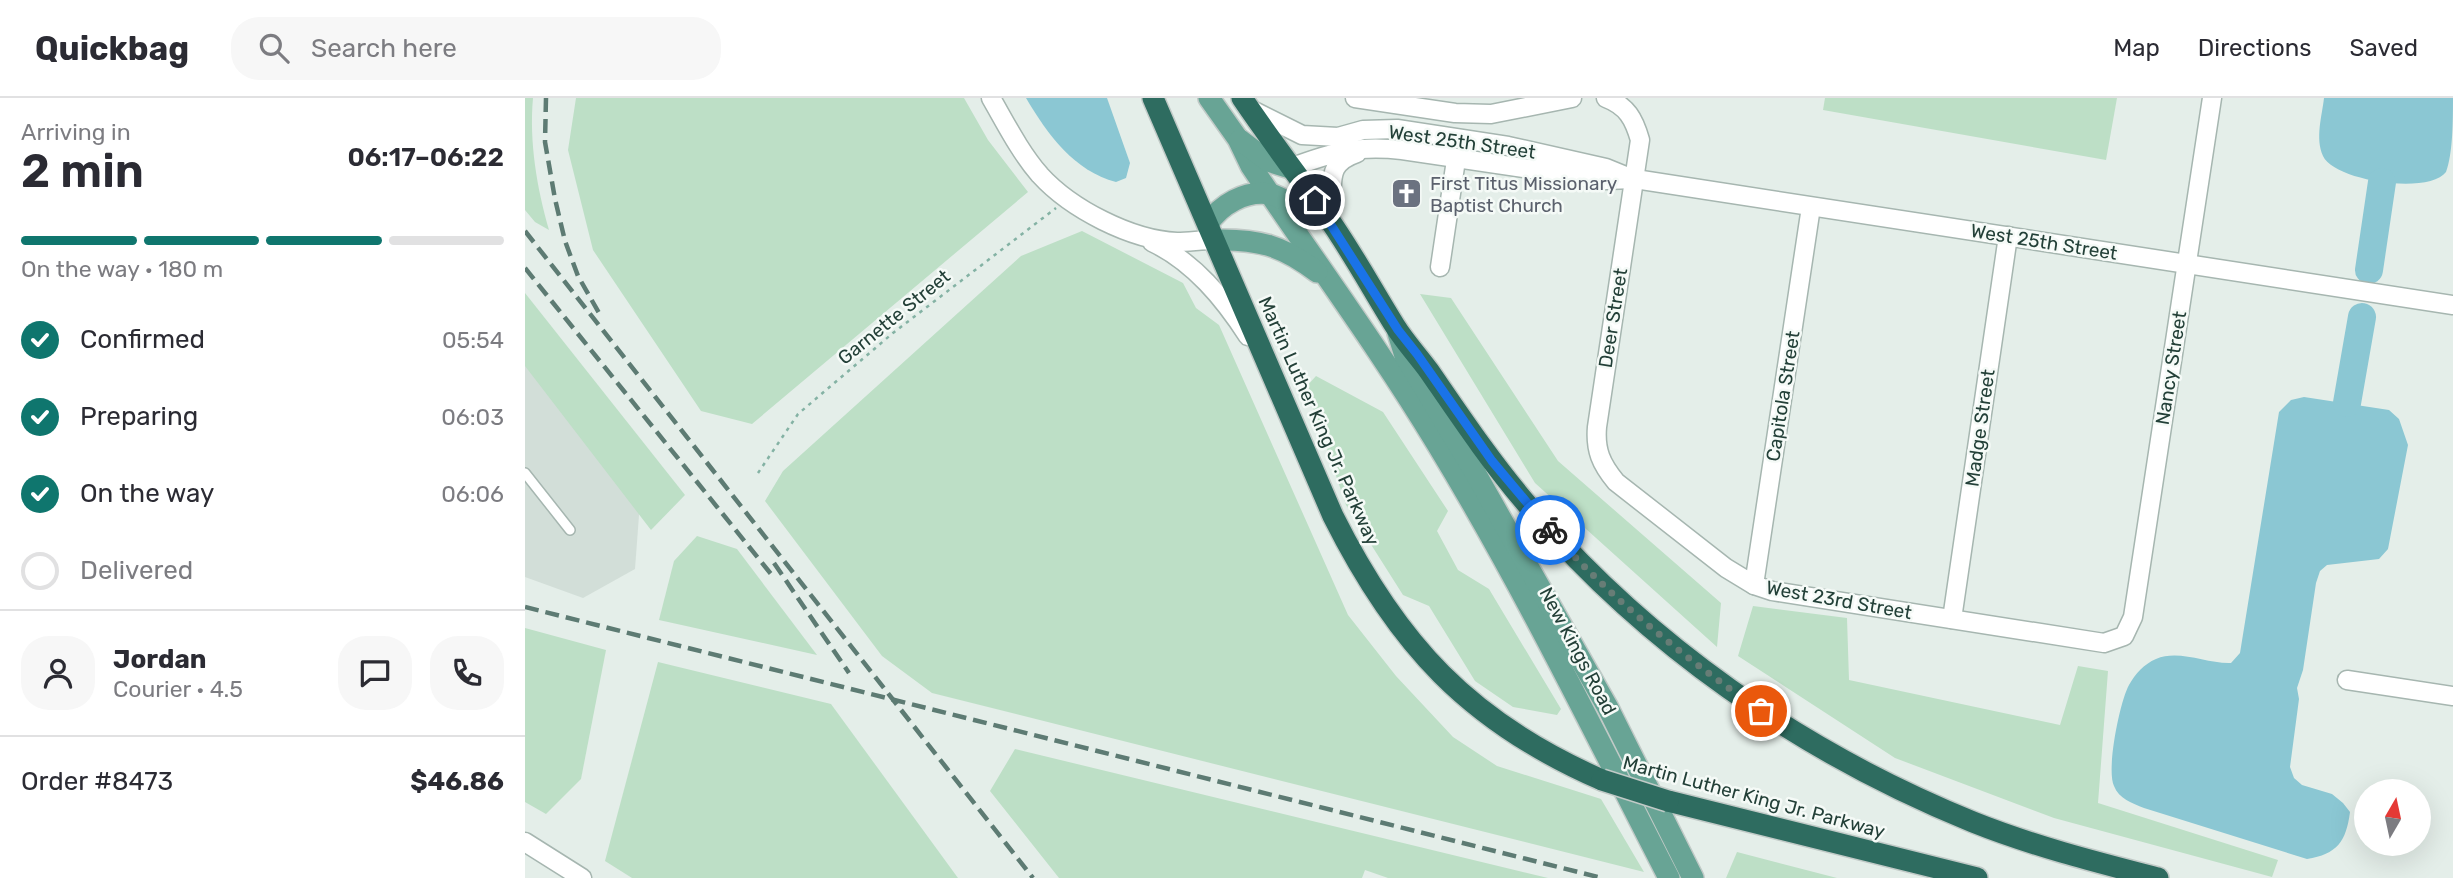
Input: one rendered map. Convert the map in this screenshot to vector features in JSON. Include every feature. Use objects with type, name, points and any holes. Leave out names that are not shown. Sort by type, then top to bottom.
[{"type":"highway","name":"Martin Luther King Jr. Parkway","points":[[1153,98],[1333,516],[1358,565],[1405,635],[1427,662],[1485,713],[1542,751],[1602,780],[1668,801],[1977,878]]},
{"type":"highway","name":"New Kings Road","points":[[1246,104],[1327,216],[1398,330]]},
{"type":"highway","points":[[1398,330],[1492,461],[1564,546],[1649,626],[1716,680],[1809,742],[1933,805],[2028,842],[2158,878]]},
{"type":"main road","name":"New Kings Road","points":[[1209,98],[1608,708],[1693,878]]},
{"type":"main road","points":[[1238,139],[1268,161],[1290,168]]},
{"type":"main road","points":[[1327,216],[1307,213],[1270,194],[1252,195],[1229,202],[1216,212],[1211,232],[1265,243],[1284,250],[1330,282]]},
{"type":"main road","name":"New Kings Road","points":[[1398,330],[1405,356],[1530,589],[1669,878]]},
{"type":"street","points":[[991,98],[1032,164],[1066,200],[1162,247],[1188,264],[1212,287],[1235,316],[1270,369]]},
{"type":"street","points":[[1355,98],[1455,113],[1491,114],[1572,98]]},
{"type":"street","name":"Deer Street","points":[[1599,457],[1597,426],[1640,140],[1630,113],[1617,102],[1606,98]]},
{"type":"street","name":"Nancy Street","points":[[2124,636],[2133,617],[2212,98]]},
{"type":"street","name":"West 25th Street","points":[[1246,104],[1302,135],[1338,137],[1363,130],[1397,129],[1507,146],[1606,168],[1635,179]]},
{"type":"street","points":[[1440,267],[1456,160],[1475,152],[1507,146]]},
{"type":"street","points":[[1327,216],[1331,208],[1330,183],[1335,168],[1348,156],[1375,147]]},
{"type":"street","name":"West 25th Street","points":[[1290,168],[1331,153],[1375,147],[1605,180],[1635,179],[2453,305]]},
{"type":"street","name":"Capitola Street","points":[[1754,585],[1811,208]]},
{"type":"street","points":[[1127,230],[1153,239],[1177,242],[1211,232]]},
{"type":"street","name":"Madge Street","points":[[1952,619],[2008,236]]},
{"type":"street","name":"West 23rd Street","points":[[1599,457],[1605,470],[1616,482],[1726,568],[1754,585],[1773,591],[2104,643],[2124,636]]},
{"type":"street","points":[[2347,680],[2453,695]]},
{"type":"street","points":[[525,842],[582,878]]},
{"type":"lane","points":[[525,473],[570,530]]},
{"type":"path","name":"Garnette Street","points":[[758,473],[798,414],[893,333],[1066,200]]},
{"type":"shaded area","points":[[525,358],[640,502],[635,569],[583,598],[525,577]]},
{"type":"green space","points":[[525,98],[533,98],[535,165],[549,230],[535,222],[525,210]]},
{"type":"green space","points":[[576,98],[964,98],[988,140],[1028,192],[752,424],[701,411],[593,250],[568,150]]},
{"type":"green space","points":[[1825,98],[2117,98],[2106,160],[1823,110]]},
{"type":"green space","points":[[1082,231],[1183,283],[1196,308],[1219,325],[1348,615],[1396,676],[1453,737],[1497,766],[1601,799],[1644,872],[932,693],[882,656],[765,501],[783,471],[1021,256]]},
{"type":"green space","points":[[525,293],[685,495],[651,530],[525,366]]},
{"type":"green space","points":[[1420,294],[1451,298],[1558,461],[1721,603],[1717,647],[1535,483]]},
{"type":"green space","points":[[1316,376],[1383,412],[1448,511],[1437,531],[1458,570],[1489,589],[1561,709],[1557,715],[1513,707],[1475,681],[1429,606],[1403,595],[1346,505],[1306,387]]},
{"type":"green space","points":[[697,536],[737,549],[817,655],[659,620],[674,561]]},
{"type":"green space","points":[[1753,606],[1847,618],[1849,680],[2060,725],[2078,666],[2108,671],[2098,803],[2278,860],[2272,877],[2054,818],[1895,758],[1738,656]]},
{"type":"green space","points":[[525,628],[606,650],[581,779],[546,814],[525,802]]},
{"type":"green space","points":[[658,662],[831,704],[958,878],[632,878],[605,861]]},
{"type":"green space","points":[[1015,749],[1548,878],[1388,878],[1365,870],[1362,878],[1059,878],[990,791]]},
{"type":"green space","points":[[1737,852],[1837,878],[1726,878]]},
{"type":"water","points":[[1026,98],[1107,98],[1130,163],[1126,178],[1116,182],[1101,177],[1075,160],[1053,138]]},
{"type":"water","points":[[2324,98],[2453,98],[2453,126],[2446,172],[2436,179],[2403,184],[2362,178],[2331,165],[2323,156],[2320,142]]},
{"type":"water","points":[[2304,397],[2389,410],[2399,419],[2408,445],[2388,549],[2379,559],[2327,565],[2320,571],[2316,583],[2303,670],[2297,688],[2299,699],[2290,767],[2294,778],[2302,785],[2332,794],[2350,812],[2346,831],[2338,845],[2326,854],[2307,859],[2144,808],[2123,797],[2116,790],[2112,777],[2115,735],[2125,693],[2134,677],[2144,667],[2165,656],[2231,663],[2240,653],[2279,412],[2291,400]]},
{"type":"waterway","points":[[2369,270],[2382,182]]},
{"type":"waterway","points":[[2347,403],[2362,317]]},
{"type":"railway","points":[[546,98],[545,142],[565,241],[578,276],[599,313]]},
{"type":"railway","points":[[525,231],[1033,878]]},
{"type":"railway","points":[[525,268],[775,579]]},
{"type":"railway","points":[[774,563],[849,673]]},
{"type":"railway","points":[[525,607],[1602,878]]},
{"type":"way so far","points":[[1550,530],[1676,650],[1761,711]]},
{"type":"place","name":"First Titus Missionary Baptist Church","points":[[1407,194]]},
{"type":"route","points":[[1315,200],[1398,330],[1492,461],[1550,530]]}]
